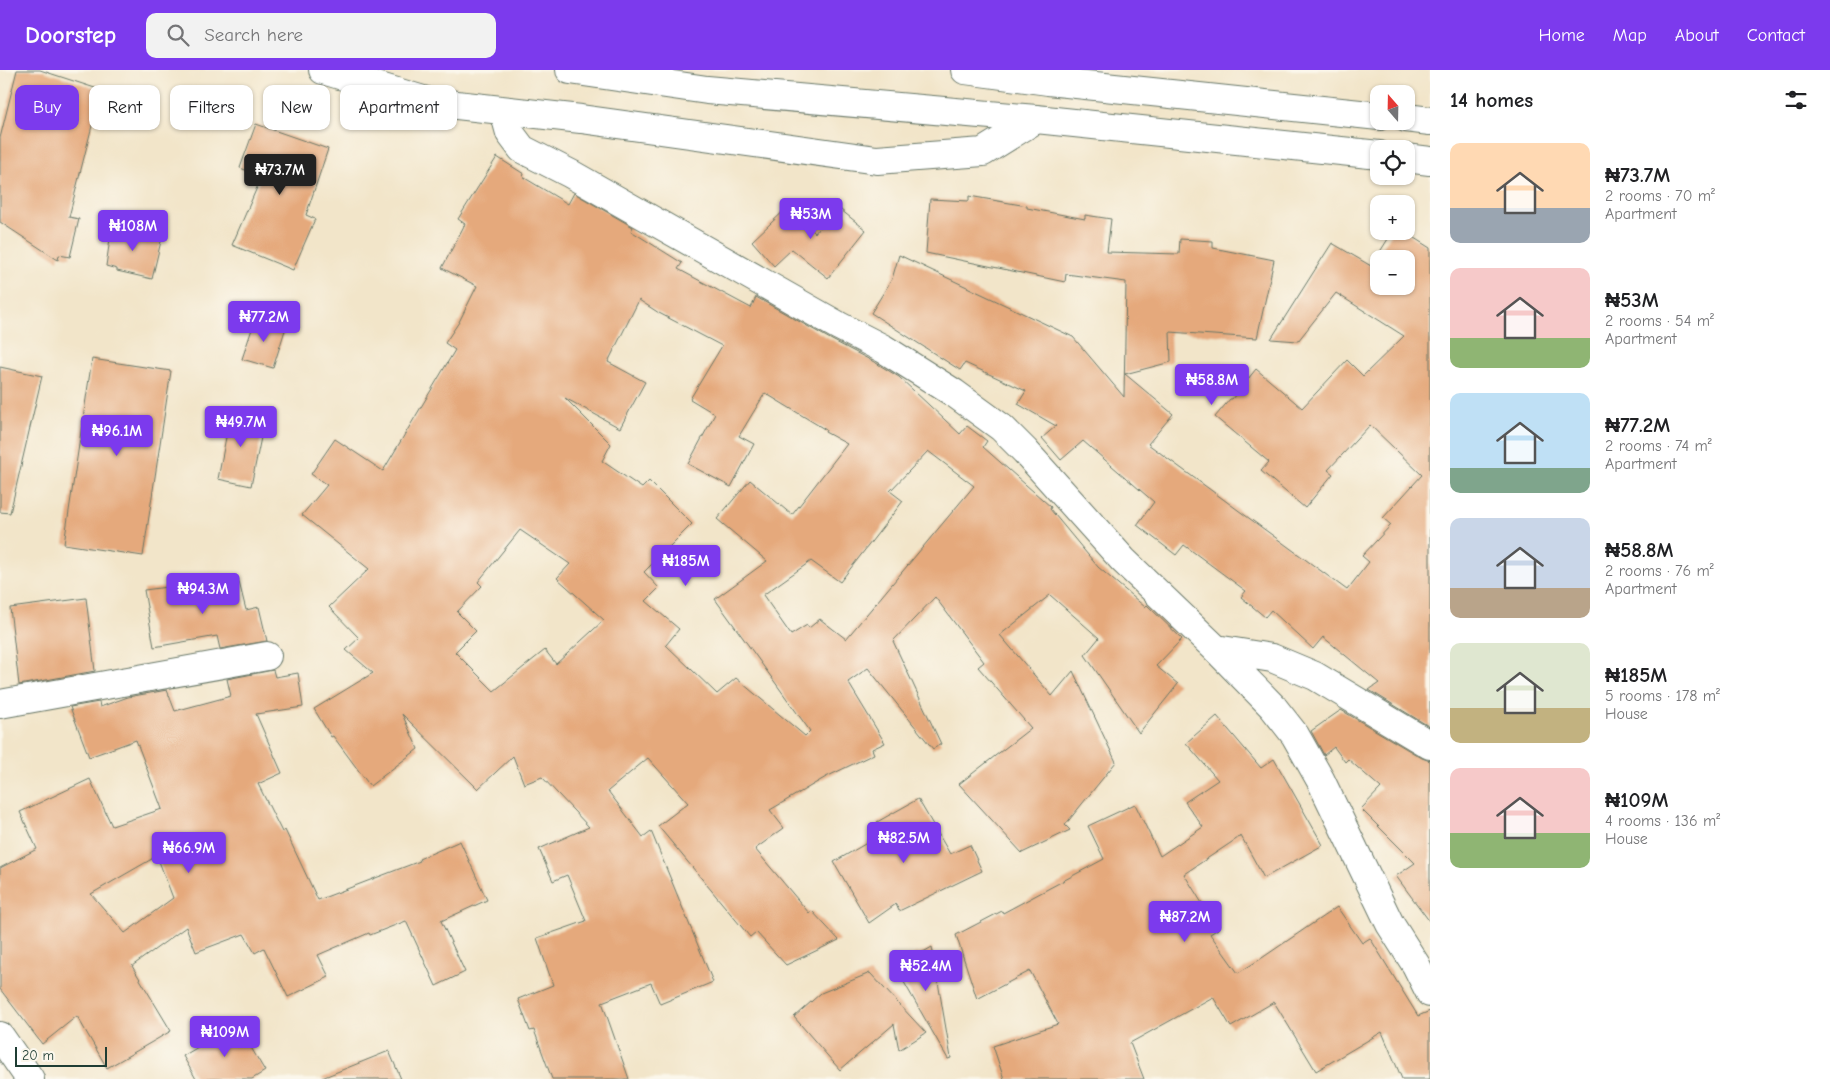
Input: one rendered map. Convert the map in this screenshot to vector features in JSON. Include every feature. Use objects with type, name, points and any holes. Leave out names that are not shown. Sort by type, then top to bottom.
[{"type":"main road","points":[[323,70],[430,102],[504,112],[581,119],[878,160],[983,152],[1036,119]]},
{"type":"main road","points":[[570,70],[707,90],[1036,119],[1370,154]]},
{"type":"main road","points":[[965,70],[1042,75],[1370,115]]},
{"type":"main road","points":[[504,112],[510,133],[522,149],[571,174],[839,326],[884,349],[954,393],[1002,428],[1025,451],[1122,560],[1216,649],[1273,707],[1295,735],[1321,781],[1390,924],[1416,965],[1430,993]]},
{"type":"main road","points":[[1415,119],[1430,121]]},
{"type":"main road","points":[[1415,159],[1430,160]]},
{"type":"main road","points":[[1216,649],[1272,658],[1315,676],[1430,745]]},
{"type":"main road","points":[[0,704],[267,656]]},
{"type":"main road","points":[[0,1036],[30,1079]]},
{"type":"building","points":[[17,70],[40,70],[89,86],[89,130],[91,130],[69,217],[79,219],[70,257],[59,255],[58,260],[0,222],[0,138]]},
{"type":"building","points":[[256,124],[263,126],[263,130],[273,130],[328,149],[306,215],[315,219],[293,270],[232,245],[262,176],[240,168]]},
{"type":"building","points":[[497,157],[524,174],[523,177],[568,204],[574,193],[633,227],[631,231],[682,263],[678,269],[751,308],[756,297],[876,363],[899,377],[960,434],[967,426],[987,441],[983,447],[1051,507],[1050,509],[1098,567],[1145,607],[1147,605],[1182,639],[1156,666],[1178,684],[1139,733],[1085,655],[1099,638],[1050,595],[1000,635],[1052,696],[1073,671],[1116,762],[1065,825],[1070,830],[1022,853],[959,784],[1031,728],[978,667],[984,662],[935,597],[893,641],[941,744],[933,749],[868,668],[848,682],[885,743],[872,749],[874,754],[826,777],[770,810],[784,828],[755,849],[809,913],[812,911],[839,940],[786,965],[756,932],[750,937],[658,826],[688,803],[648,758],[608,791],[643,837],[651,831],[713,982],[660,1004],[651,983],[602,1002],[629,1079],[552,1079],[534,1030],[530,1031],[518,999],[553,985],[537,938],[586,921],[567,875],[553,881],[539,849],[589,827],[542,777],[524,784],[513,756],[478,789],[402,714],[418,749],[370,786],[333,736],[331,737],[314,709],[373,673],[346,650],[359,638],[329,607],[369,569],[302,515],[327,485],[311,474],[335,439],[383,471],[455,350],[445,343],[459,322],[477,286],[442,268],[465,224],[458,219]],"holes":[[[639,300],[659,313],[722,346],[690,399],[715,414],[688,464],[731,487],[754,444],[739,436],[765,393],[847,444],[792,515],[750,480],[717,519],[767,561],[715,599],[810,731],[805,736],[736,678],[717,694],[666,645],[679,629],[646,601],[659,588],[644,572],[692,524],[649,481],[642,488],[602,461],[611,444],[565,398],[620,428],[645,382],[608,362]],[[928,451],[974,486],[846,639],[820,619],[809,628],[807,625],[791,635],[763,595],[811,561],[840,582],[903,501],[890,491]],[[520,530],[570,564],[557,578],[604,620],[556,664],[545,650],[494,691],[455,652],[476,631],[457,612],[482,586],[478,582]]]},
{"type":"building","points":[[969,196],[1085,219],[1085,215],[1111,219],[1107,252],[1179,254],[1180,239],[1213,241],[1213,248],[1274,260],[1257,338],[1170,332],[1171,362],[1125,374],[1173,414],[1148,444],[1347,590],[1369,562],[1362,556],[1391,525],[1383,518],[1422,475],[1370,425],[1328,470],[1333,474],[1305,508],[1261,471],[1269,462],[1215,417],[1256,369],[1302,408],[1347,360],[1363,376],[1404,336],[1336,293],[1298,341],[1271,339],[1332,243],[1370,265],[1370,295],[1415,295],[1415,250],[1381,250],[1387,240],[1415,239],[1430,248],[1430,727],[1369,690],[1379,683],[1323,637],[1313,649],[1271,610],[1265,617],[1241,597],[1246,591],[1184,545],[1176,555],[1137,525],[1154,502],[1083,441],[1061,460],[1042,438],[1056,426],[1018,404],[1026,391],[965,363],[960,370],[871,313],[892,279],[899,255],[1073,337],[1124,397],[1126,282],[1066,274],[1065,282],[926,253],[930,199],[969,201]]},
{"type":"building","points":[[789,206],[815,233],[836,206],[866,230],[828,278],[792,249],[774,266],[752,241]]},
{"type":"building","points":[[112,225],[162,237],[152,279],[117,271],[117,269],[106,266]]},
{"type":"building","points":[[256,317],[286,327],[273,368],[242,359]]},
{"type":"building","points":[[92,359],[171,371],[143,556],[64,544]]},
{"type":"building","points":[[0,367],[42,376],[10,513],[0,512]]},
{"type":"building","points":[[231,411],[265,418],[251,486],[218,479]]},
{"type":"building","points":[[238,578],[246,610],[259,607],[267,641],[220,649],[217,636],[154,647],[144,590]]},
{"type":"building","points":[[86,598],[95,671],[19,685],[10,608]]},
{"type":"building","points":[[273,670],[275,677],[298,673],[303,707],[256,714],[282,773],[258,784],[282,832],[285,830],[318,900],[420,861],[419,859],[460,841],[487,900],[441,921],[465,972],[436,986],[406,921],[370,935],[369,933],[318,955],[329,977],[288,997],[264,948],[255,953],[244,934],[196,952],[186,927],[132,966],[171,1031],[107,1068],[77,1016],[42,1044],[0,989],[0,868],[37,849],[20,812],[90,779],[112,826],[162,809],[136,740],[89,757],[70,707],[99,702],[100,707],[128,697],[167,690],[175,711],[231,696],[227,679]],"holes":[[[157,856],[173,898],[125,933],[91,894]]]},
{"type":"building","points":[[1341,710],[1430,761],[1430,922],[1396,876],[1415,863],[1361,809],[1381,788],[1348,759],[1345,762],[1334,747],[1324,755],[1311,731]]},
{"type":"building","points":[[1217,716],[1261,768],[1274,759],[1323,845],[1264,878],[1241,836],[1184,874],[1218,929],[1210,934],[1238,973],[1337,907],[1362,943],[1370,938],[1418,1016],[1430,1011],[1430,1079],[1402,1079],[1382,1032],[1316,1071],[1274,1002],[1231,1027],[1213,997],[1130,1043],[1144,1079],[1004,1079],[993,1046],[1058,1024],[1030,971],[977,999],[956,935],[1002,911],[1003,913],[1104,859],[1088,826],[1135,804],[1160,856],[1203,827],[1185,802],[1218,780],[1186,743]]},
{"type":"building","points":[[918,799],[950,854],[970,845],[982,871],[899,911],[896,904],[869,923],[834,862],[884,833],[877,822]]},
{"type":"building","points":[[932,947],[951,1058],[948,1059],[893,963],[917,953],[918,955]]},
{"type":"building","points":[[870,973],[926,1033],[899,1050],[894,1024],[840,1070],[794,1017],[821,993]]},
{"type":"building","points":[[237,1024],[265,1071],[252,1079],[196,1079],[183,1056]]},
{"type":"building","points":[[389,1051],[401,1079],[322,1078]]}]
